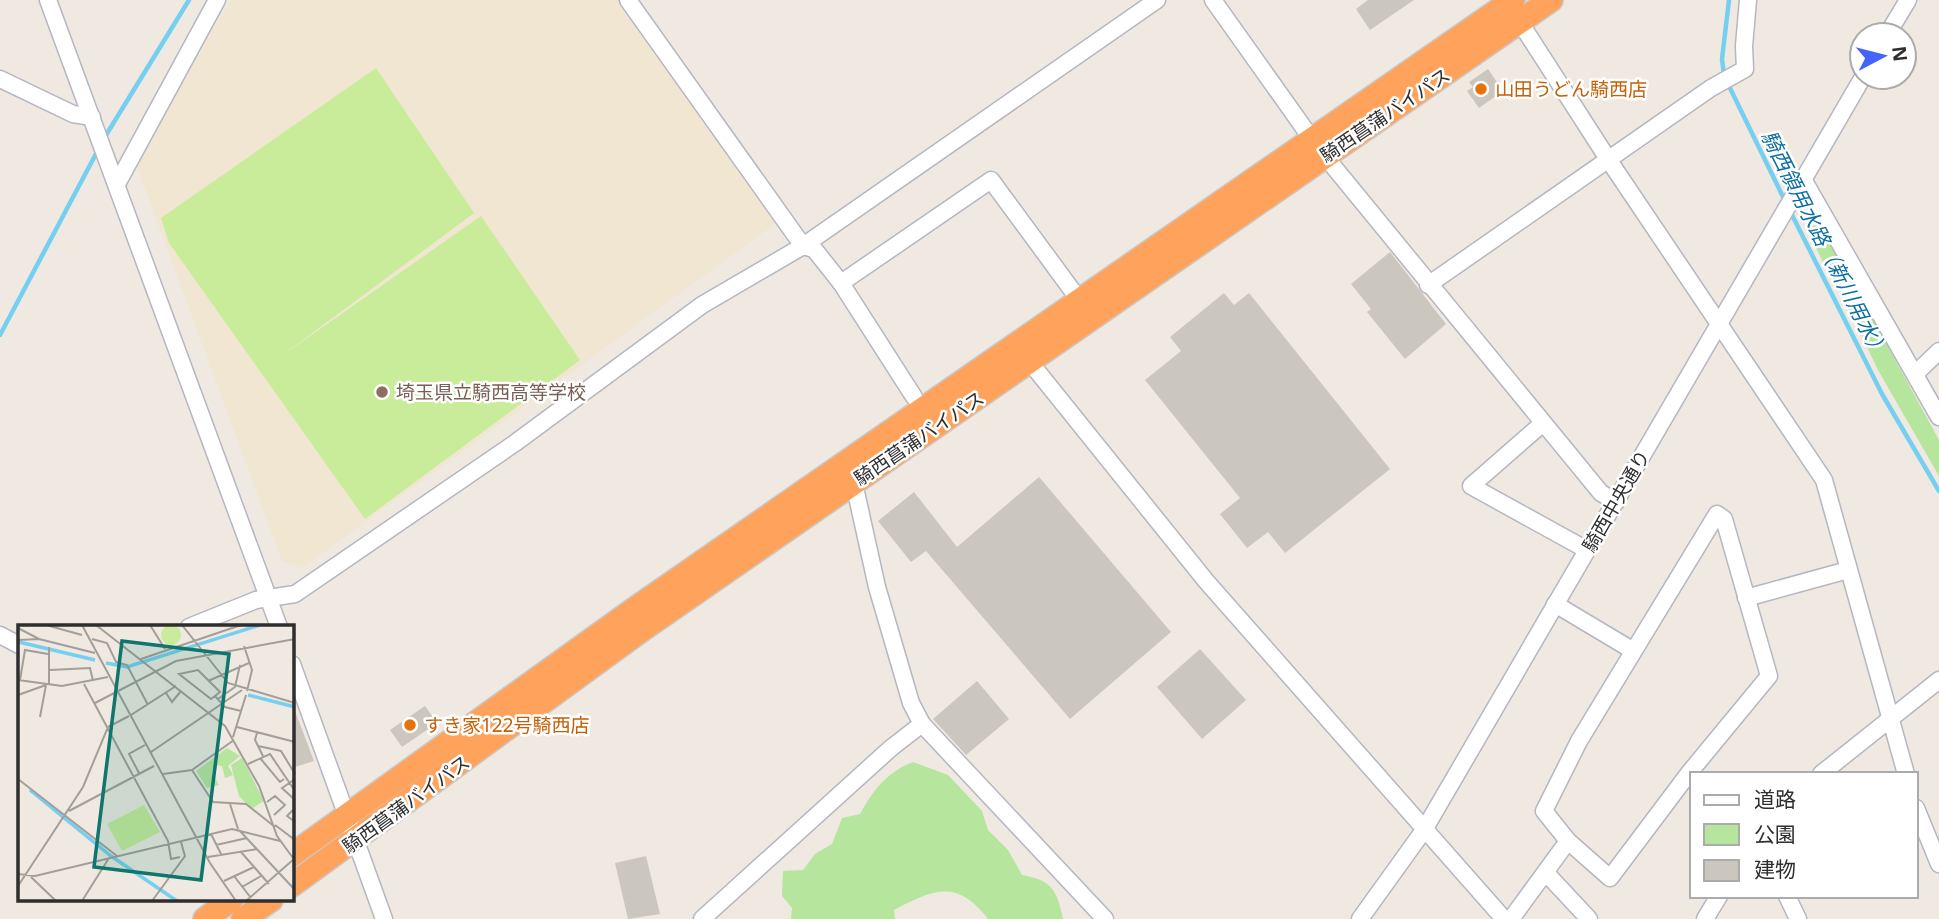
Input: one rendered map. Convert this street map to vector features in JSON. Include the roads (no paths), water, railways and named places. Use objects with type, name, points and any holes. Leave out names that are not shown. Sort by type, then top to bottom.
[{"type":"highway","name":"騎西菖蒲バイパス","points":[[294,884],[643,629],[854,483],[1023,354],[1080,301],[1318,147],[1522,23],[1551,0]]},
{"type":"highway","name":"騎西菖蒲バイパス","points":[[294,854],[633,610],[1023,354],[1318,147],[1508,1]]},
{"type":"highway","points":[[205,919],[228,902]]},
{"type":"highway","points":[[243,919],[268,902]]},
{"type":"street","points":[[48,0],[278,625]]},
{"type":"street","points":[[115,179],[218,0]]},
{"type":"street","points":[[628,0],[803,246],[814,249],[841,283],[914,397]]},
{"type":"street","points":[[194,625],[256,600],[295,594],[515,443],[702,305],[803,246],[1157,0]]},
{"type":"street","points":[[1213,0],[1318,147],[1428,285],[1601,493],[1616,502]]},
{"type":"street","points":[[1428,285],[1717,84],[1745,69],[1748,0]]},
{"type":"street","points":[[1895,21],[1908,0]]},
{"type":"street","points":[[1508,1],[1608,159],[1824,480],[1905,772]]},
{"type":"street","points":[[0,79],[73,114],[92,117]]},
{"type":"street","name":"騎西中央通り","points":[[1360,919],[1424,830],[1855,91]]},
{"type":"street","points":[[1803,179],[1939,417]]},
{"type":"street","points":[[841,283],[991,180],[1080,301]]},
{"type":"street","points":[[1915,374],[1939,351]]},
{"type":"street","points":[[1023,354],[1198,571],[1504,919]]},
{"type":"street","points":[[1543,423],[1471,486],[1587,550]]},
{"type":"street","points":[[854,483],[877,587],[911,703],[922,724],[1105,919]]},
{"type":"street","points":[[1690,774],[1610,878],[1568,841],[1544,811],[1579,741],[1717,513],[1724,519],[1769,676],[1692,772]]},
{"type":"street","points":[[1746,598],[1848,570]]},
{"type":"street","points":[[1555,604],[1632,650]]},
{"type":"street","points":[[0,635],[18,644]]},
{"type":"street","points":[[294,676],[299,705],[346,816],[384,919]]},
{"type":"street","points":[[1823,772],[1888,717],[1939,680]]},
{"type":"street","points":[[702,919],[891,748],[922,724]]},
{"type":"street","points":[[1918,813],[1939,864]]},
{"type":"street","points":[[1511,919],[1547,874],[1568,841]]},
{"type":"street","points":[[1547,874],[1589,919]]},
{"type":"street","points":[[1705,919],[1718,898]]},
{"type":"street","points":[[1788,898],[1798,919]]},
{"type":"waterway","points":[[103,140],[189,0]]},
{"type":"waterway","name":"騎西領用水路（新川用水）","points":[[1724,75],[1722,59],[1729,0]]},
{"type":"waterway","name":"騎西領用水路（新川用水）","points":[[1728,84],[1785,201]]},
{"type":"waterway","points":[[0,335],[98,150]]},
{"type":"waterway","name":"騎西領用水路（新川用水）","points":[[1789,209],[1882,394],[1939,491]]},
{"type":"place","name":"山田うどん騎西店","points":[[1481,89]]},
{"type":"place","name":"埼玉県立騎西高等学校","points":[[382,392]]},
{"type":"place","name":"すき家122号騎西店","points":[[410,725]]}]
